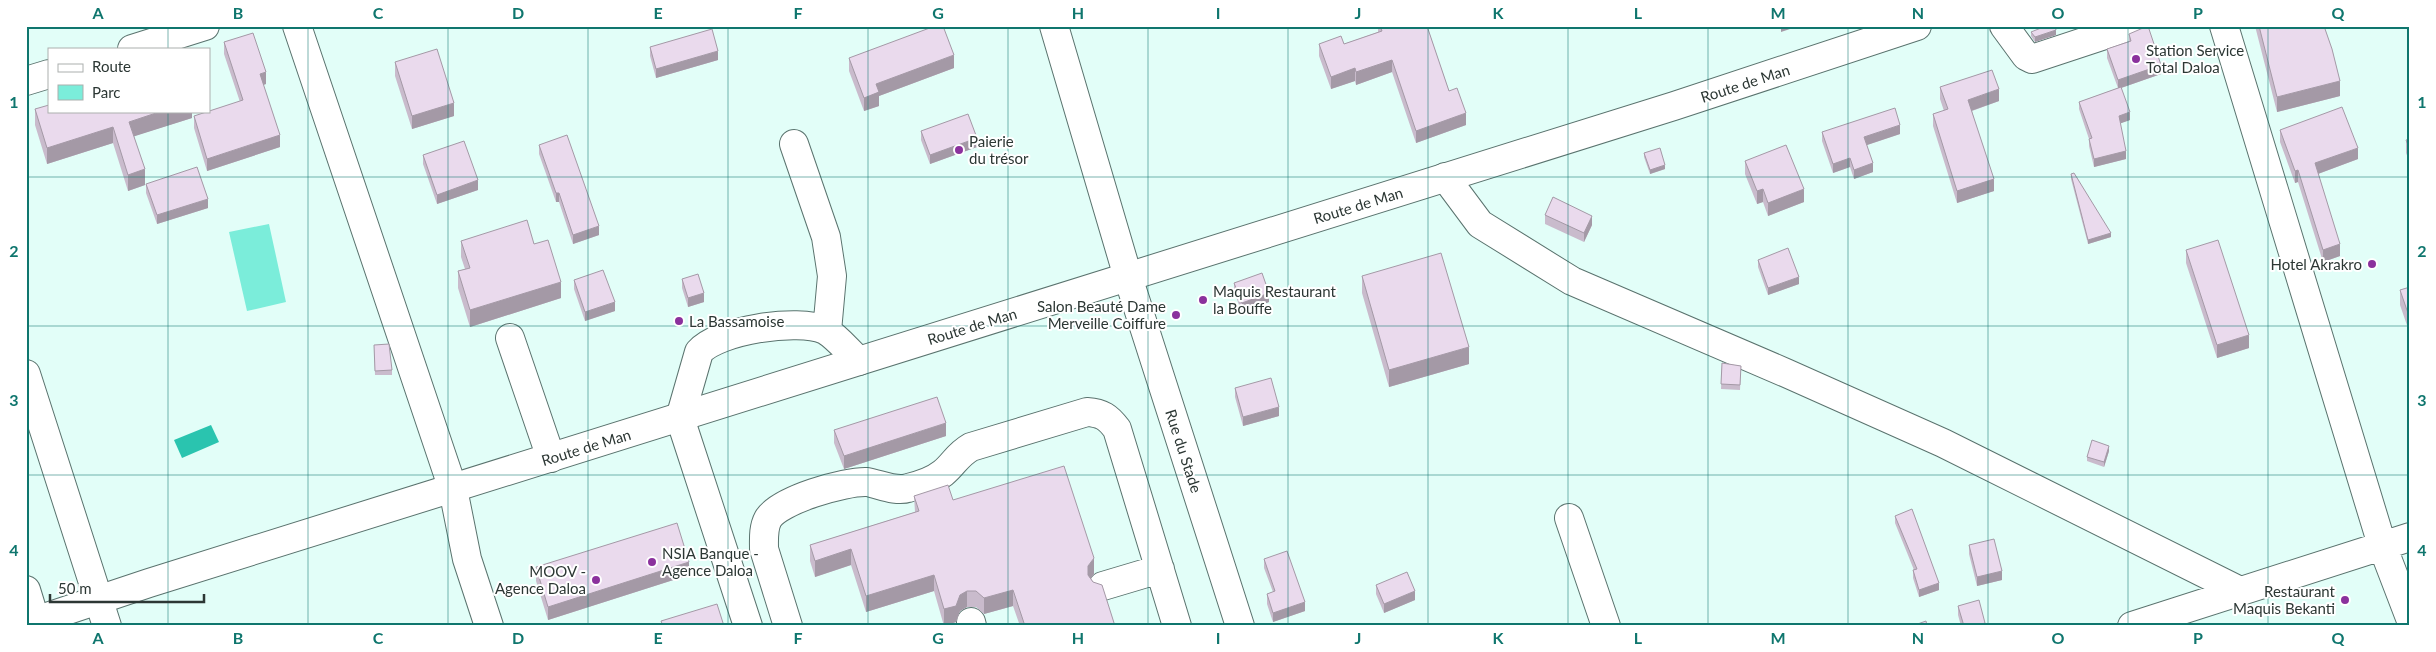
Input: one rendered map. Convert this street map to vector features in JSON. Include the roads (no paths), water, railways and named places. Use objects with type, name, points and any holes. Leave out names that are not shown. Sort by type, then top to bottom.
[{"type":"main road","points":[[135,48],[205,26]]},
{"type":"main road","points":[[298,26],[452,489],[467,559],[489,626]]},
{"type":"main road","name":"Rue du Stade","points":[[1054,26],[1128,277],[1240,626]]},
{"type":"main road","name":"Route de Man","points":[[33,624],[99,599],[1445,177],[1860,36],[1917,26]]},
{"type":"main road","points":[[2004,26],[2026,56],[2032,58],[2094,32],[2132,26]]},
{"type":"main road","points":[[2224,26],[2382,545],[2410,619],[2408,626]]},
{"type":"main road","points":[[26,81],[48,74]]},
{"type":"main road","points":[[794,144],[826,237],[832,276],[827,331]]},
{"type":"main road","points":[[1445,177],[1480,224],[1572,281],[1943,443],[2240,591]]},
{"type":"main road","points":[[748,626],[680,418],[699,352],[706,344],[756,327],[814,326],[827,331],[860,361]]},
{"type":"main road","points":[[510,338],[551,458]]},
{"type":"main road","points":[[26,374],[106,626]]},
{"type":"main road","points":[[788,626],[764,549],[764,536],[768,519],[780,506],[848,482],[867,482],[905,489],[929,482],[944,472],[959,454],[971,447],[1087,412],[1098,413],[1108,418],[1117,429],[1177,626]]},
{"type":"main road","points":[[1569,518],[1606,626]]},
{"type":"main road","points":[[2132,626],[2410,537]]},
{"type":"main road","points":[[1103,586],[1160,569]]},
{"type":"main road","points":[[26,590],[33,624]]},
{"type":"place","name":"Station Service Total Daloa","points":[[2136,59]]},
{"type":"place","name":"Paierie du trésor","points":[[959,150]]},
{"type":"place","name":"Hotel Akrakro","points":[[2372,264]]},
{"type":"place","name":"Maquis Restaurant la Bouffe","points":[[1203,300]]},
{"type":"place","name":"Salon Beauté Dame Merveille Coiffure","points":[[1176,315]]},
{"type":"place","name":"La Bassamoise","points":[[679,321]]},
{"type":"place","name":"NSIA Banque - Agence Daloa","points":[[652,562]]},
{"type":"place","name":"MOOV - Agence Daloa","points":[[596,580]]},
{"type":"place","name":"Restaurant Maquis Bekanti","points":[[2345,600]]}]
